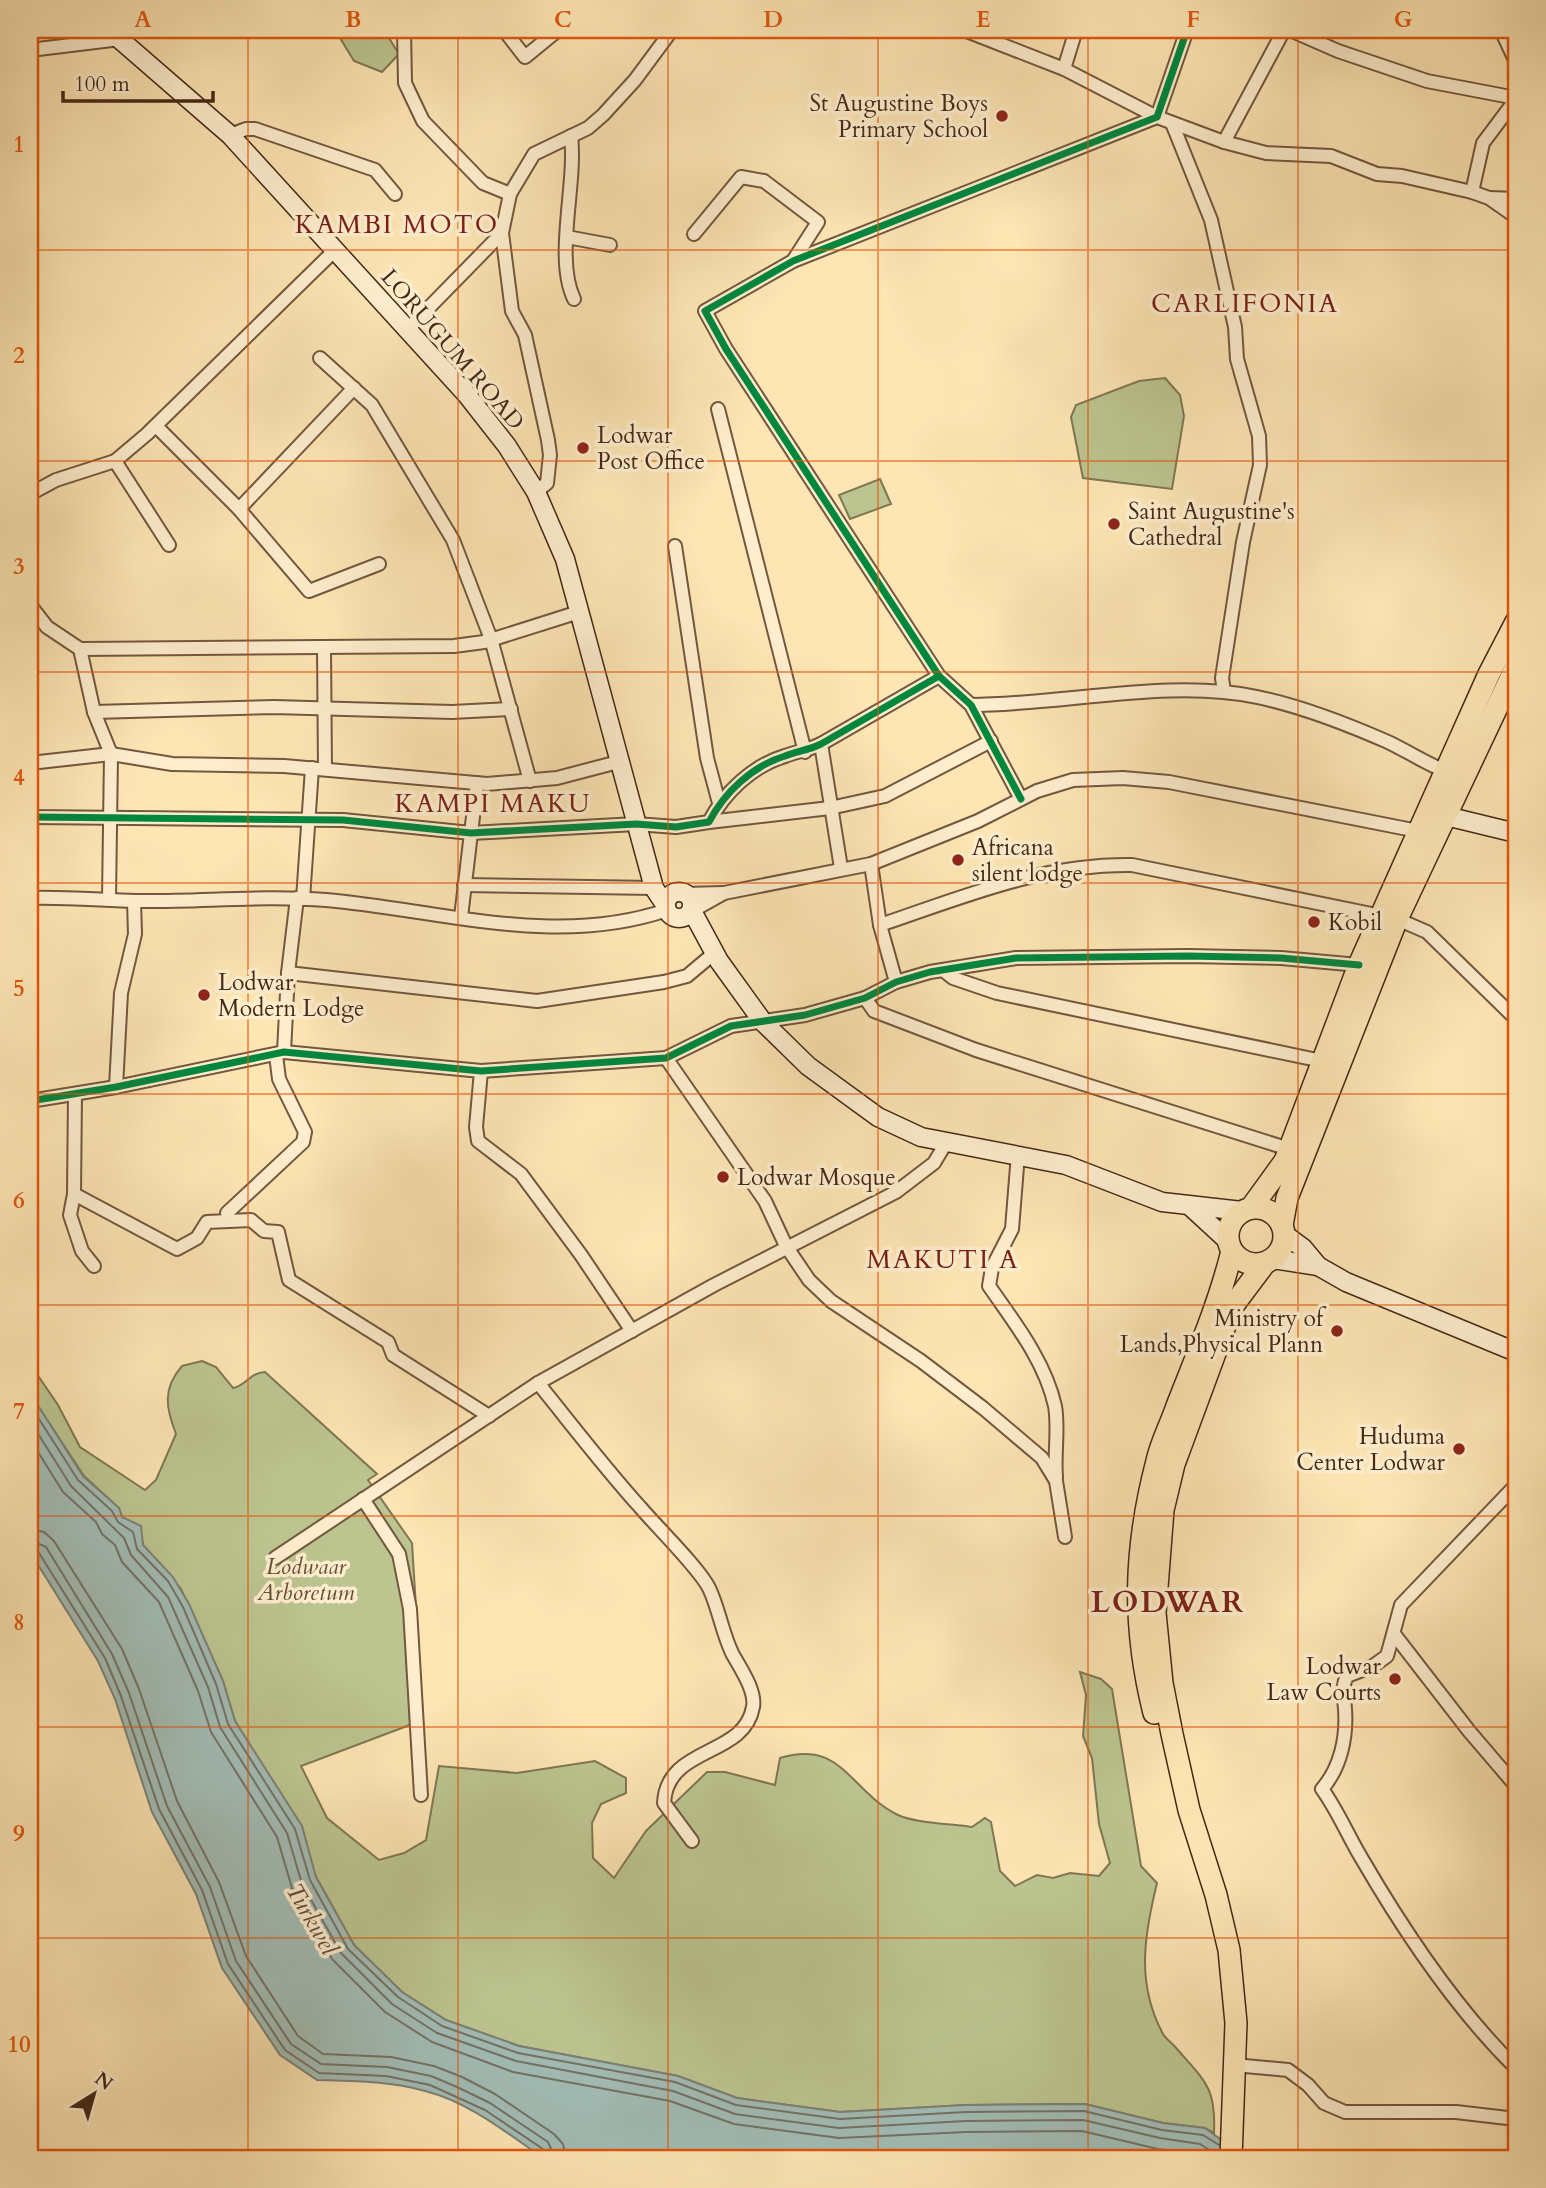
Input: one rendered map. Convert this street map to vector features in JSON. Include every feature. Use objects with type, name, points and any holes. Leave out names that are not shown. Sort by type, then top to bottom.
[{"type":"highway","points":[[1231,2148],[1236,2023],[1229,1950],[1216,1895],[1189,1810],[1162,1683],[1155,1613],[1163,1510],[1232,1307],[1284,1243],[1287,1198],[1419,831],[1516,621]]},
{"type":"highway","points":[[1189,1810],[1164,1753],[1143,1670],[1136,1611],[1139,1571],[1157,1460],[1224,1286],[1231,1247],[1230,1225],[1247,1210],[1285,1161],[1359,965],[1446,817],[1516,667]]},
{"type":"highway","points":[[1247,1210],[1269,1211],[1283,1229]]},
{"type":"highway","points":[[1231,1247],[1246,1262],[1269,1261]]},
{"type":"main road","name":"LORUGUM ROAD","points":[[114,34],[230,135],[333,252],[408,329],[487,419],[536,492],[558,538],[649,863]]},
{"type":"main road","points":[[1446,817],[1516,833]]},
{"type":"main road","points":[[649,863],[654,888],[673,903],[691,902],[692,911],[715,958]]},
{"type":"main road","points":[[649,863],[673,903],[763,1022],[808,1066],[868,1111],[903,1130],[946,1143],[1018,1154],[1105,1178],[1162,1202],[1191,1207],[1247,1210]]},
{"type":"main road","points":[[1191,1207],[1231,1247]]},
{"type":"main road","points":[[1283,1229],[1318,1266],[1346,1282],[1516,1352]]},
{"type":"main road","points":[[1269,1261],[1318,1266]]},
{"type":"street","points":[[404,30],[405,83],[423,121],[483,183],[510,194]]},
{"type":"street","points":[[504,30],[525,57],[558,30]]},
{"type":"street","points":[[536,492],[545,487],[549,473],[548,440],[525,335],[512,312],[502,233],[510,194],[534,154],[588,128],[626,92],[672,30]]},
{"type":"street","points":[[964,30],[996,35],[1157,117],[1224,142],[1266,153],[1331,156],[1377,174],[1402,176],[1472,192],[1489,198],[1516,217]]},
{"type":"street","points":[[1064,69],[1076,30]]},
{"type":"street","points":[[1021,799],[971,705],[939,676],[705,315],[711,306],[793,261],[1157,117],[1187,30]]},
{"type":"street","points":[[1224,142],[1284,30]]},
{"type":"street","points":[[1290,30],[1338,51],[1427,81],[1516,98],[1483,143],[1472,192]]},
{"type":"street","points":[[1501,30],[1516,62]]},
{"type":"street","points":[[30,50],[114,34]]},
{"type":"street","points":[[1172,123],[1211,220],[1235,327],[1237,359],[1259,436],[1260,465],[1243,542],[1222,678],[1224,692]]},
{"type":"street","points":[[230,135],[246,129],[255,129],[375,170],[395,194]]},
{"type":"street","points":[[571,136],[574,157],[567,237],[567,285],[574,299]]},
{"type":"street","points":[[694,234],[741,177],[764,181],[818,222],[793,261]]},
{"type":"street","points":[[1489,198],[1516,199]]},
{"type":"street","points":[[408,329],[502,233]]},
{"type":"street","points":[[567,237],[610,245]]},
{"type":"street","points":[[30,494],[56,480],[115,461],[156,426],[333,252]]},
{"type":"street","points":[[320,358],[372,405],[453,540],[491,639],[530,781]]},
{"type":"street","points":[[239,509],[354,388]]},
{"type":"street","points":[[718,408],[805,752]]},
{"type":"street","points":[[156,426],[239,509],[309,591],[379,564]]},
{"type":"street","points":[[115,461],[169,545]]},
{"type":"street","points":[[675,546],[708,758],[719,803]]},
{"type":"street","points":[[30,605],[47,627],[80,649],[454,646],[491,639],[579,612]]},
{"type":"street","points":[[228,1213],[303,1142],[305,1132],[279,1079],[288,974],[300,898],[307,819],[319,769],[326,709],[324,648]]},
{"type":"street","points":[[80,649],[94,712],[111,754],[109,898]]},
{"type":"street","points":[[709,822],[719,803],[757,769],[786,755],[805,752],[821,744],[939,676]]},
{"type":"street","points":[[971,705],[1027,705],[1103,696],[1224,692],[1260,697],[1380,739],[1445,771]]},
{"type":"street","points":[[94,712],[274,707],[439,712],[512,709]]},
{"type":"street","points":[[30,817],[343,820],[471,833],[636,824],[676,827],[830,808],[885,796],[991,741]]},
{"type":"street","points":[[821,744],[841,868]]},
{"type":"street","points":[[30,763],[111,754],[172,764],[319,769],[477,783],[557,778],[622,761]]},
{"type":"street","points":[[30,898],[109,898],[134,901],[300,898],[519,926],[573,927],[631,922],[673,903],[871,863],[978,821],[1061,782],[1134,779],[1168,782],[1419,831]]},
{"type":"street","points":[[461,917],[477,783]]},
{"type":"street","points":[[871,863],[880,925],[896,982]]},
{"type":"street","points":[[880,925],[1030,875],[1102,865],[1132,865],[1389,918],[1427,932],[1516,1018]]},
{"type":"street","points":[[464,885],[654,888]]},
{"type":"street","points":[[692,911],[724,893]]},
{"type":"street","points":[[116,1087],[121,993],[135,934],[134,901]]},
{"type":"street","points":[[288,974],[537,1001],[664,982],[687,976],[715,958]]},
{"type":"street","points":[[30,1101],[116,1087],[214,1064],[280,1054],[481,1071],[666,1058],[731,1026],[805,1015],[864,998],[896,982],[943,970],[1016,958],[1255,958],[1359,965]]},
{"type":"street","points":[[943,970],[953,978],[997,993],[1322,1061]]},
{"type":"street","points":[[864,998],[874,1012],[976,1051],[1289,1149]]},
{"type":"street","points":[[666,1058],[765,1201],[786,1247],[810,1280],[831,1301],[921,1361],[1016,1434],[1042,1458],[1056,1481]]},
{"type":"street","points":[[481,1071],[476,1127],[478,1141],[521,1174],[545,1204],[632,1331]]},
{"type":"street","points":[[75,1094],[75,1194],[71,1215],[73,1229],[94,1266]]},
{"type":"street","points":[[275,1558],[538,1383],[786,1247],[903,1188],[934,1163],[946,1143]]},
{"type":"street","points":[[1018,1154],[1012,1229],[992,1268],[989,1286],[1028,1344],[1052,1397],[1056,1433],[1056,1481],[1065,1537]]},
{"type":"street","points":[[75,1194],[177,1249],[197,1238],[207,1222],[251,1220],[264,1231],[278,1232],[289,1280],[388,1342],[393,1355],[489,1416]]},
{"type":"street","points":[[538,1383],[618,1483],[709,1587],[722,1629],[752,1694],[753,1706],[746,1723],[713,1750],[684,1763],[666,1788],[664,1803],[692,1841]]},
{"type":"street","points":[[1516,1485],[1401,1605],[1396,1613],[1390,1651],[1383,1661],[1350,1673],[1344,1681],[1346,1721],[1340,1758],[1322,1789],[1338,1811],[1362,1859],[1447,1989],[1516,2068]]},
{"type":"street","points":[[363,1499],[399,1554],[410,1609],[421,1795]]},
{"type":"street","points":[[1394,1634],[1469,1731],[1516,1786]]},
{"type":"street","points":[[1234,2065],[1289,2070],[1308,2085],[1324,2103],[1345,2112],[1456,2112],[1516,2119]]},
{"type":"green space","points":[[346,30],[384,30],[399,54],[382,72],[354,61],[337,33]]},
{"type":"green space","points":[[1165,378],[1180,395],[1184,416],[1172,489],[1083,478],[1071,417],[1076,405],[1139,381]]},
{"type":"green space","points":[[880,479],[891,504],[850,519],[839,495]]},
{"type":"green space","name":"Lodwaar Arboretum","points":[[202,1361],[216,1367],[233,1388],[255,1374],[265,1372],[377,1474],[368,1480],[412,1543],[423,1720],[301,1766],[327,1818],[379,1860],[404,1853],[426,1840],[439,1766],[517,1773],[595,1761],[626,1778],[626,1793],[601,1804],[592,1823],[593,1858],[614,1878],[646,1831],[707,1772],[725,1772],[775,1785],[780,1758],[801,1754],[832,1761],[881,1805],[905,1818],[972,1827],[985,1818],[991,1822],[1000,1871],[1015,1886],[1037,1875],[1053,1878],[1070,1873],[1099,1876],[1110,1863],[1099,1824],[1092,1758],[1083,1736],[1086,1695],[1080,1672],[1101,1679],[1112,1689],[1141,1866],[1157,1883],[1146,1941],[1149,1997],[1163,2034],[1202,2078],[1211,2095],[1214,2133],[1205,2128],[1163,2123],[1085,2104],[966,2105],[840,2112],[737,2098],[678,2076],[519,2046],[446,2020],[402,1992],[354,1945],[316,1877],[279,1792],[235,1721],[223,1681],[181,1589],[143,1545],[141,1536],[122,1517],[119,1508],[84,1476],[30,1394],[30,1364],[58,1405],[80,1447],[145,1490],[156,1480],[176,1434],[168,1407],[171,1383],[182,1366]]},
{"type":"water","name":"Turkwel","points":[[30,1393],[83,1476],[119,1508],[122,1517],[141,1526],[143,1545],[173,1577],[189,1604],[223,1681],[235,1721],[302,1826],[316,1877],[354,1945],[402,1992],[446,2020],[519,2046],[678,2076],[737,2098],[840,2112],[966,2105],[1085,2104],[1163,2123],[1205,2128],[1246,2158],[543,2158],[487,2119],[441,2096],[385,2083],[317,2080],[280,2055],[222,1968],[196,1894],[152,1812],[115,1699],[98,1661],[30,1552]]},
{"type":"cycle path","points":[[1021,799],[971,705],[939,676],[726,349],[705,311],[793,261],[1157,117],[1187,30]]},
{"type":"cycle path","points":[[30,817],[343,820],[471,833],[636,824],[676,827],[709,822],[731,791],[761,766],[821,744],[939,676]]},
{"type":"cycle path","points":[[30,1101],[116,1087],[284,1052],[481,1071],[666,1058],[731,1026],[805,1015],[865,998],[896,982],[930,972],[1016,958],[1188,956],[1281,958],[1359,965]]},
{"type":"place","name":"St Augustine Boys Primary School","points":[[1002,116]]},
{"type":"place","name":"Lodwar Post Office","points":[[583,448]]},
{"type":"place","name":"Saint Augustine's Cathedral","points":[[1114,524]]},
{"type":"place","name":"Africana silent lodge","points":[[958,860]]},
{"type":"place","name":"Kobil","points":[[1314,922]]},
{"type":"place","name":"Lodwar Modern Lodge","points":[[204,995]]},
{"type":"place","name":"Lodwar Mosque","points":[[723,1177]]},
{"type":"place","name":"Ministry of Lands,Physical Plann","points":[[1337,1331]]},
{"type":"place","name":"Huduma Center Lodwar","points":[[1459,1449]]},
{"type":"place","name":"Lodwar Law Courts","points":[[1395,1679]]},
{"type":"district","name":"KAMBI MOTO","points":[[397,224]]},
{"type":"district","name":"CARLIFONIA","points":[[1245,303]]},
{"type":"district","name":"KAMPI MAKU","points":[[493,803]]},
{"type":"district","name":"MAKUTI A","points":[[943,1259]]},
{"type":"district","name":"LODWAR","points":[[1168,1602]]}]
